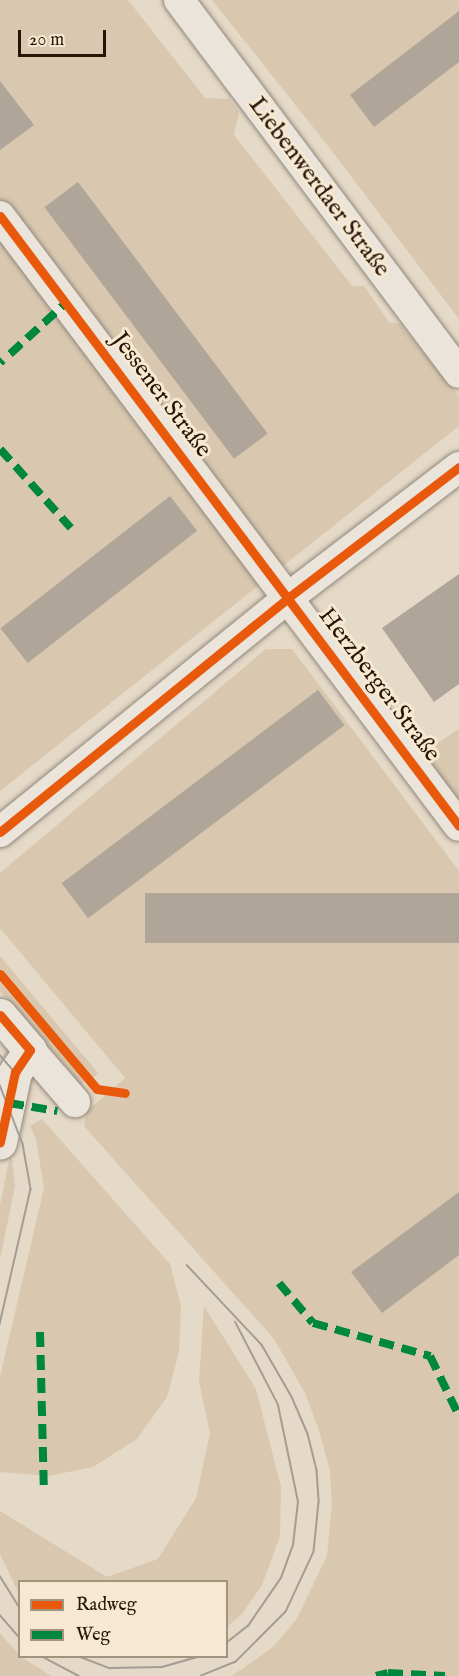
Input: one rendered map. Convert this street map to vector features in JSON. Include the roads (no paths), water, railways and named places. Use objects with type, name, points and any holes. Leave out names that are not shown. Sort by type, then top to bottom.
[{"type":"street","name":"Liebenwerdaer Straße","points":[[179,0],[459,373]]},
{"type":"street","name":"Jessener Straße","points":[[0,216],[289,597]]},
{"type":"street","points":[[0,832],[289,597],[459,467]]},
{"type":"street","name":"Herzberger Straße","points":[[289,597],[459,826]]},
{"type":"street","points":[[0,1015],[75,1102]]},
{"type":"street","points":[[0,1142],[15,1072],[30,1050]]},
{"type":"tram line","points":[[0,1055],[15,1072]]},
{"type":"tram line","points":[[0,1085],[23,1144],[31,1189],[0,1324]]},
{"type":"tram line","points":[[187,1265],[262,1345],[292,1397],[308,1434],[317,1471],[319,1502],[314,1552],[286,1612],[236,1662],[202,1676]]},
{"type":"tram line","points":[[228,1641],[248,1626],[281,1578],[293,1545],[298,1502],[278,1405],[235,1322]]},
{"type":"tram line","points":[[0,1576],[18,1605]]},
{"type":"tram line","points":[[0,1615],[18,1636]]},
{"type":"tram line","points":[[45,1658],[79,1676]]},
{"type":"tram line","points":[[83,1658],[110,1668],[162,1667],[194,1658]]}]
